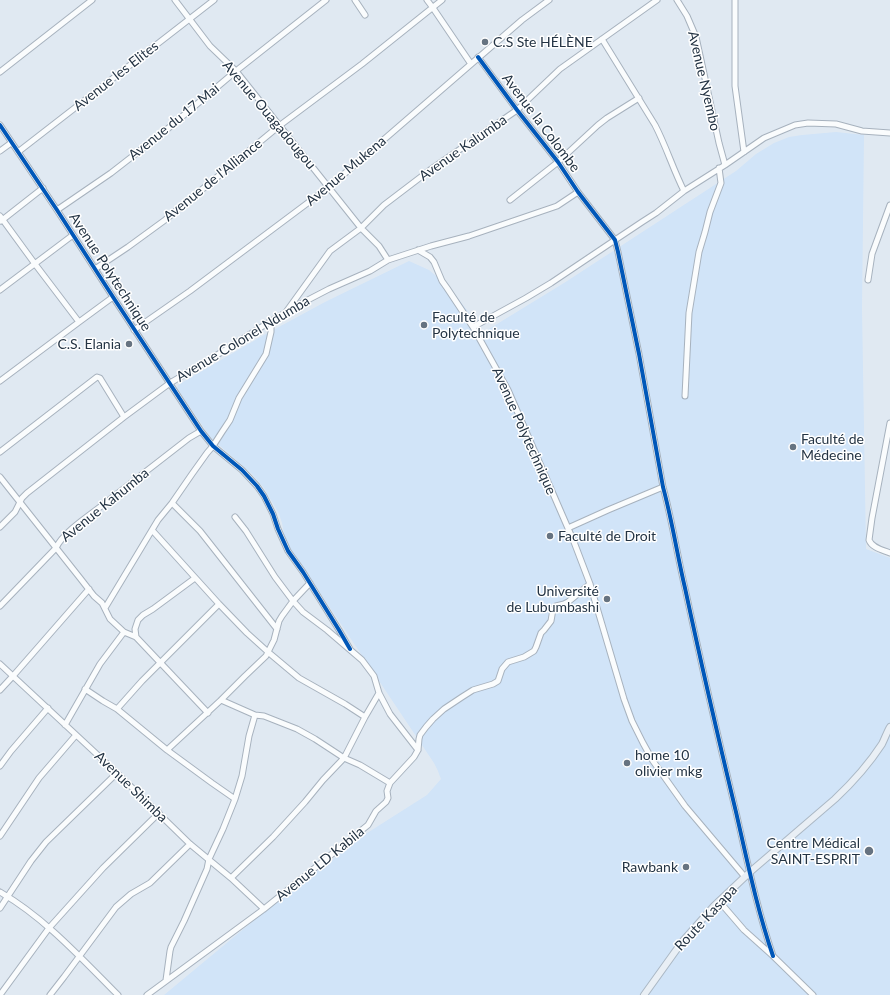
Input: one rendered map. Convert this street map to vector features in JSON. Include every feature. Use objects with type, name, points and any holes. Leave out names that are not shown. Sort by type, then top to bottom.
[{"type":"main road","name":"Route Kasapa","points":[[644,995],[682,942],[719,901],[750,872],[844,791],[882,744],[890,727]]},
{"type":"street","points":[[0,72],[92,0]]},
{"type":"street","name":"Avenue Ouagadougou","points":[[175,0],[210,46],[236,71],[361,228],[379,246],[388,260]]},
{"type":"street","name":"Avenue les Elites","points":[[18,152],[214,0]]},
{"type":"street","name":"Avenue du 17 Mai","points":[[57,210],[112,173],[165,131],[236,71],[326,0]]},
{"type":"street","points":[[355,0],[365,15]]},
{"type":"street","points":[[427,0],[471,64]]},
{"type":"street","name":"Avenue de l'Alliance","points":[[95,269],[165,220],[279,126],[362,64],[442,0]]},
{"type":"street","name":"Avenue Mukena","points":[[134,330],[190,291],[329,187],[478,57],[522,20],[549,0]]},
{"type":"street","name":"Avenue Kalumba","points":[[286,312],[330,252],[361,228],[384,205],[430,170],[517,110],[528,101],[556,72],[657,0]]},
{"type":"street","name":"Avenue Nyembo","points":[[677,0],[687,16],[696,37],[719,144],[725,165]]},
{"type":"street","points":[[735,0],[735,86],[744,152]]},
{"type":"street","points":[[602,39],[660,135],[676,176],[684,191]]},
{"type":"street","name":"Avenue la Colombe","points":[[478,57],[615,240]]},
{"type":"street","points":[[510,200],[558,162],[598,125],[639,98]]},
{"type":"street","points":[[418,250],[430,257],[434,262],[442,281],[473,327],[551,283],[656,213],[684,191],[764,138],[799,124],[827,123],[845,126],[859,131],[890,133]]},
{"type":"street","name":"Avenue Polytechnique","points":[[0,125],[201,431],[213,446],[242,470],[264,496],[288,551],[310,583],[350,649]]},
{"type":"street","points":[[0,151],[11,143]]},
{"type":"street","points":[[685,396],[689,313],[699,252],[710,212],[722,183],[720,168]]},
{"type":"street","points":[[42,188],[1,219],[79,322]]},
{"type":"street","points":[[388,260],[431,246],[469,236],[557,206],[578,192]]},
{"type":"street","points":[[868,280],[872,254],[890,205]]},
{"type":"street","points":[[0,290],[73,235]]},
{"type":"street","points":[[615,240],[621,264],[663,487],[669,507],[684,585],[750,872],[773,956]]},
{"type":"street","name":"Avenue Colonel Ndumba","points":[[0,527],[15,512],[19,502],[27,493],[124,416],[170,383],[286,312],[330,289],[370,271],[388,260]]},
{"type":"street","points":[[0,382],[113,297]]},
{"type":"street","points":[[105,608],[161,515],[172,503],[230,420],[239,398],[265,356],[271,332],[271,321]]},
{"type":"street","name":"Avenue Polytechnique","points":[[473,327],[508,390],[568,528],[590,584],[624,699],[643,744],[653,761],[685,806],[745,878]]},
{"type":"street","points":[[0,452],[97,377],[100,378],[124,416]]},
{"type":"street","points":[[890,423],[869,540],[873,546],[890,553]]},
{"type":"street","name":"Avenue Kahumba","points":[[0,606],[56,548],[63,537],[87,516],[189,438],[201,431]]},
{"type":"street","points":[[0,477],[2,484],[19,502],[99,600],[105,608],[110,620],[124,632],[136,637],[208,713]]},
{"type":"street","points":[[568,528],[663,487]]},
{"type":"street","points":[[172,503],[200,531],[277,629]]},
{"type":"street","points":[[235,517],[293,601],[303,612],[362,660],[374,676],[379,693],[390,714],[418,750]]},
{"type":"street","points":[[152,530],[246,633],[298,678],[365,717]]},
{"type":"street","points":[[136,637],[135,629],[138,620],[195,578]]},
{"type":"street","points":[[166,750],[208,713],[264,658],[274,640],[279,621],[293,601],[310,583]]},
{"type":"street","name":"Avenue LD Kabila","points":[[147,995],[264,909],[368,825],[376,811],[386,802],[390,783],[411,761],[418,750],[420,735],[433,719],[462,696],[473,690],[493,684],[498,680],[502,669],[508,662],[524,657],[534,651],[540,633],[551,621],[553,609],[556,606],[568,602],[590,584]]},
{"type":"street","points":[[0,690],[89,589]]},
{"type":"street","points":[[117,708],[219,604]]},
{"type":"street","points":[[65,725],[100,664],[124,632]]},
{"type":"street","name":"Avenue Shimba","points":[[0,664],[117,773],[190,844],[231,878],[264,909]]},
{"type":"street","points":[[85,689],[117,708],[166,750],[235,798]]},
{"type":"street","points":[[231,878],[305,802],[344,758],[379,693]]},
{"type":"street","points":[[221,700],[255,715],[264,716],[297,729],[344,758],[360,765],[390,783]]},
{"type":"street","points":[[0,766],[48,708]]},
{"type":"street","points":[[166,980],[171,947],[207,869],[208,859],[223,829],[235,798],[242,776],[248,742],[255,715]]},
{"type":"street","points":[[0,836],[39,778],[76,735]]},
{"type":"street","points":[[0,908],[31,860],[46,842],[117,773]]},
{"type":"street","points":[[0,995],[49,928],[103,868],[159,813]]},
{"type":"street","points":[[50,995],[80,957],[116,907],[131,894],[150,883],[190,844]]},
{"type":"street","points":[[0,892],[29,911],[49,928],[118,995]]},
{"type":"street","points":[[719,901],[744,930],[813,995]]},
{"type":"shaded area","name":"Université de Lubumbashi","points":[[836,132],[864,135],[862,309],[866,549],[890,558],[890,995],[164,995],[264,912],[364,835],[427,795],[441,779],[434,763],[288,545],[279,514],[264,488],[252,474],[211,438],[177,388],[178,385],[264,335],[325,302],[409,261],[429,270],[449,287],[484,332],[564,283],[736,171],[756,154],[774,143],[789,137]]},
{"type":"cycle path","points":[[478,57],[615,240],[639,354],[663,487],[697,644],[753,884],[773,956]]},
{"type":"cycle path","points":[[0,125],[201,431],[213,446],[242,470],[264,496],[288,551],[303,572],[350,649]]},
{"type":"place","name":"C.S Ste HÉLÈNE","points":[[485,42]]},
{"type":"place","name":"Faculté de Polytechnique","points":[[424,325]]},
{"type":"place","name":"C.S. Elania","points":[[129,344]]},
{"type":"place","name":"Faculté de Médecine","points":[[793,447]]},
{"type":"place","name":"Faculté de Droit","points":[[550,536]]},
{"type":"place","name":"Université de Lubumbashi","points":[[607,599]]},
{"type":"place","name":"home 10 olivier mkg","points":[[627,763]]},
{"type":"place","name":"Centre Médical SAINT-ESPRIT","points":[[869,851]]},
{"type":"place","name":"Rawbank","points":[[686,867]]}]
